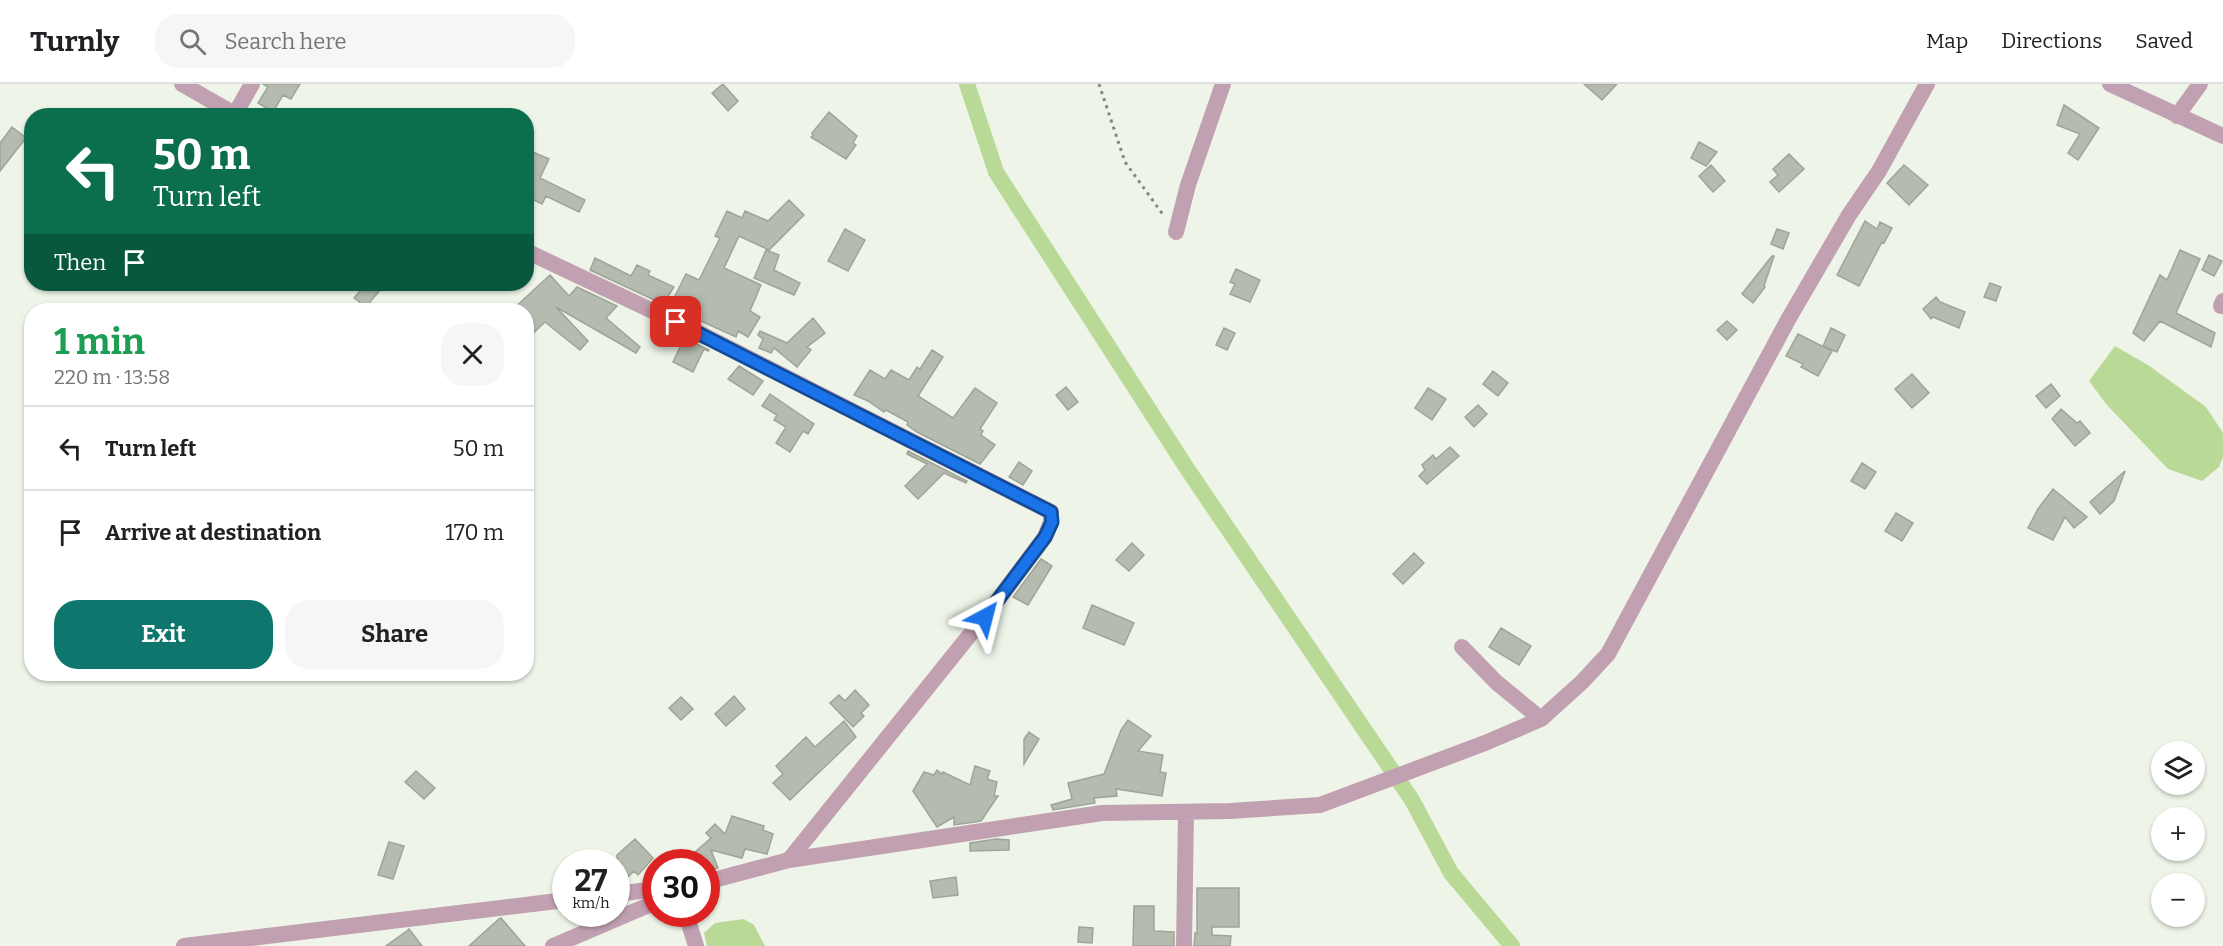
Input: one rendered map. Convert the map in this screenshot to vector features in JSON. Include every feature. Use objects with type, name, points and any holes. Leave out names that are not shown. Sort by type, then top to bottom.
[{"type":"street","points":[[182,84],[224,108]]},
{"type":"street","points":[[240,108],[252,84]]},
{"type":"street","points":[[1176,232],[1188,185],[1223,84]]},
{"type":"street","points":[[720,878],[789,860],[1102,813],[1186,812],[1320,805],[1485,743],[1541,719],[1582,682],[1608,654],[1789,318],[1849,216],[1879,171],[1927,84]]},
{"type":"street","points":[[2110,84],[2223,136]]},
{"type":"street","points":[[2177,116],[2200,84]]},
{"type":"street","points":[[534,255],[697,332],[1051,512],[1052,522],[1045,537],[997,601],[789,860]]},
{"type":"street","points":[[1462,647],[1496,681],[1541,719]]},
{"type":"street","points":[[1184,946],[1186,812]]},
{"type":"street","points":[[184,946],[552,902]]},
{"type":"street","points":[[553,946],[642,908]]},
{"type":"street","points":[[690,927],[696,946]]},
{"type":"path","points":[[1099,84],[1125,162],[1176,232]]},
{"type":"shaded area","points":[[2115,346],[2148,365],[2206,407],[2223,433],[2223,457],[2219,467],[2202,481],[2168,469],[2107,405],[2089,381]]},
{"type":"shaded area","points":[[744,919],[754,925],[765,946],[707,946],[704,933],[711,927],[720,927],[720,922]]},
{"type":"building","points":[[263,84],[300,84],[291,99],[283,95],[275,108],[266,108],[258,103],[268,87]]},
{"type":"building","points":[[723,84],[738,101],[728,111],[712,93]]},
{"type":"building","points":[[1584,84],[1617,84],[1602,100]]},
{"type":"building","points":[[2064,105],[2099,128],[2078,160],[2068,153],[2080,134],[2057,125]]},
{"type":"building","points":[[829,112],[857,136],[853,143],[856,145],[846,159],[811,137]]},
{"type":"building","points":[[12,127],[24,136],[24,141],[0,171],[0,143]]},
{"type":"building","points":[[1699,142],[1717,152],[1706,166],[1691,158]]},
{"type":"building","points":[[534,152],[549,159],[540,178],[585,200],[579,212],[546,196],[542,204],[534,200]]},
{"type":"building","points":[[1789,154],[1804,169],[1779,192],[1770,182],[1778,175],[1773,169]]},
{"type":"building","points":[[1711,165],[1725,181],[1713,192],[1699,176]]},
{"type":"building","points":[[1904,165],[1928,185],[1909,205],[1887,183]]},
{"type":"building","points":[[789,200],[804,215],[769,250],[739,236],[724,268],[761,285],[750,311],[760,317],[748,337],[738,331],[736,337],[690,316],[692,309],[673,300],[686,274],[699,280],[720,238],[715,236],[727,211],[742,218],[745,211],[768,221]]},
{"type":"building","points":[[1865,221],[1877,229],[1880,222],[1892,228],[1859,286],[1837,275]]},
{"type":"building","points":[[845,229],[865,240],[848,271],[828,261]]},
{"type":"building","points":[[1777,229],[1789,233],[1783,249],[1771,244]]},
{"type":"building","points":[[766,250],[779,255],[774,270],[800,283],[794,295],[754,278]]},
{"type":"building","points":[[2180,250],[2200,259],[2176,313],[2215,333],[2211,347],[2160,321],[2144,341],[2133,333],[2160,275],[2167,280]]},
{"type":"building","points":[[2209,255],[2222,261],[2214,276],[2202,270]]},
{"type":"building","points":[[1774,256],[1765,287],[1753,303],[1742,294]]},
{"type":"building","points":[[595,258],[631,276],[637,265],[650,271],[648,275],[674,287],[663,304],[590,270]]},
{"type":"building","points":[[1236,269],[1260,280],[1250,302],[1230,294],[1235,284],[1230,282]]},
{"type":"building","points":[[550,275],[569,296],[577,287],[617,306],[606,318],[640,347],[636,353],[556,307],[588,341],[580,350],[545,322],[534,332],[534,303],[520,303]]},
{"type":"building","points":[[1990,283],[2001,287],[1996,301],[1984,297]]},
{"type":"building","points":[[360,291],[379,291],[369,303],[361,303],[354,298]]},
{"type":"building","points":[[1936,297],[1940,302],[1965,312],[1959,328],[1933,317],[1931,319],[1923,309]]},
{"type":"building","points":[[813,318],[825,333],[807,347],[811,350],[797,367],[774,348],[771,353],[759,348],[763,339],[758,335],[760,331],[787,343]]},
{"type":"building","points":[[1727,321],[1737,330],[1727,340],[1717,330]]},
{"type":"building","points":[[1224,328],[1235,333],[1227,350],[1216,345]]},
{"type":"building","points":[[1831,328],[1845,335],[1837,352],[1823,346]]},
{"type":"building","points":[[1798,334],[1832,351],[1818,376],[1801,367],[1803,364],[1786,356]]},
{"type":"building","points":[[680,336],[709,350],[704,349],[693,372],[673,362],[682,343],[678,341]]},
{"type":"building","points":[[932,350],[943,357],[918,396],[953,418],[975,388],[997,403],[980,429],[983,431],[981,435],[995,445],[980,464],[917,432],[907,425],[908,422],[854,395],[870,370],[885,379],[891,370],[909,380],[917,367],[920,369]]},
{"type":"building","points":[[739,366],[763,381],[753,395],[728,379]]},
{"type":"building","points":[[1493,371],[1508,383],[1498,396],[1483,384]]},
{"type":"building","points":[[1912,374],[1929,393],[1912,408],[1895,389]]},
{"type":"building","points":[[2051,384],[2060,396],[2046,408],[2036,396]]},
{"type":"building","points":[[1066,387],[1078,402],[1068,410],[1056,395]]},
{"type":"building","points":[[1428,388],[1446,399],[1432,420],[1415,408]]},
{"type":"building","points":[[770,394],[814,424],[808,434],[803,431],[790,452],[776,443],[786,427],[774,420],[777,415],[762,406]]},
{"type":"building","points":[[1478,405],[1487,414],[1474,427],[1465,417]]},
{"type":"building","points":[[2061,409],[2077,423],[2080,421],[2090,433],[2075,446],[2052,419]]},
{"type":"building","points":[[1450,447],[1459,456],[1427,484],[1419,476],[1425,470],[1422,465],[1433,455],[1436,459]]},
{"type":"building","points":[[908,451],[967,481],[966,483],[944,473],[918,499],[905,486],[927,464],[907,454]]},
{"type":"building","points":[[1019,462],[1032,471],[1023,485],[1009,477]]},
{"type":"building","points":[[1862,463],[1876,472],[1865,489],[1851,481]]},
{"type":"building","points":[[2125,471],[2114,501],[2100,514],[2090,502]]},
{"type":"building","points":[[2053,489],[2087,517],[2074,528],[2065,517],[2053,540],[2028,528],[2038,509]]},
{"type":"building","points":[[1896,513],[1913,523],[1902,541],[1885,531]]},
{"type":"building","points":[[1132,543],[1144,555],[1129,571],[1116,560]]},
{"type":"building","points":[[1414,553],[1424,563],[1403,584],[1393,574]]},
{"type":"building","points":[[1041,559],[1052,566],[1028,605],[1013,597]]},
{"type":"building","points":[[1092,605],[1134,623],[1124,645],[1083,628]]},
{"type":"building","points":[[1501,628],[1531,646],[1519,665],[1489,647]]},
{"type":"building","points":[[855,690],[869,705],[861,713],[864,716],[853,727],[830,703],[839,695],[845,701]]},
{"type":"building","points":[[734,696],[745,709],[726,726],[715,714]]},
{"type":"building","points":[[681,697],[693,709],[681,720],[669,708]]},
{"type":"building","points":[[1128,720],[1151,736],[1138,751],[1163,755],[1160,772],[1166,773],[1162,796],[1116,789],[1117,796],[1094,798],[1095,803],[1053,810],[1051,805],[1072,799],[1068,783],[1104,774],[1121,730]]},
{"type":"building","points":[[844,721],[856,737],[790,800],[773,783],[783,774],[776,766],[806,737],[815,747]]},
{"type":"building","points":[[1029,732],[1039,739],[1024,764],[1024,739]]},
{"type":"building","points":[[975,766],[990,771],[987,779],[997,782],[994,796],[998,796],[981,821],[954,825],[954,817],[937,827],[913,791],[924,772],[934,775],[937,770],[970,785]]},
{"type":"building","points":[[416,771],[435,788],[424,799],[405,782]]},
{"type":"building","points":[[732,816],[764,826],[763,830],[773,834],[767,854],[745,849],[742,858],[720,852],[720,849],[698,849],[711,838],[706,833],[715,824],[725,834]]},
{"type":"building","points":[[635,839],[644,849],[642,849],[642,870],[638,875],[634,871],[630,875],[630,849],[624,849]]},
{"type":"building","points":[[996,839],[1009,840],[1009,850],[970,851],[970,843]]},
{"type":"building","points":[[389,842],[404,846],[393,879],[378,875]]},
{"type":"building","points":[[956,877],[958,895],[933,898],[930,881]]},
{"type":"building","points":[[1197,888],[1239,888],[1239,927],[1212,927],[1212,935],[1231,936],[1230,946],[1194,946],[1195,933],[1197,934]]},
{"type":"building","points":[[1134,906],[1154,906],[1154,931],[1174,932],[1174,946],[1133,946]]},
{"type":"building","points":[[501,918],[525,946],[469,946],[499,919]]},
{"type":"building","points":[[1079,927],[1093,928],[1092,943],[1078,942]]},
{"type":"building","points":[[408,930],[422,946],[386,946]]},
{"type":"waterway","points":[[967,84],[996,172],[1188,470],[1412,800],[1451,873],[1512,946]]},
{"type":"route","points":[[676,322],[1051,512],[1052,522],[1045,537],[985,617]]}]
